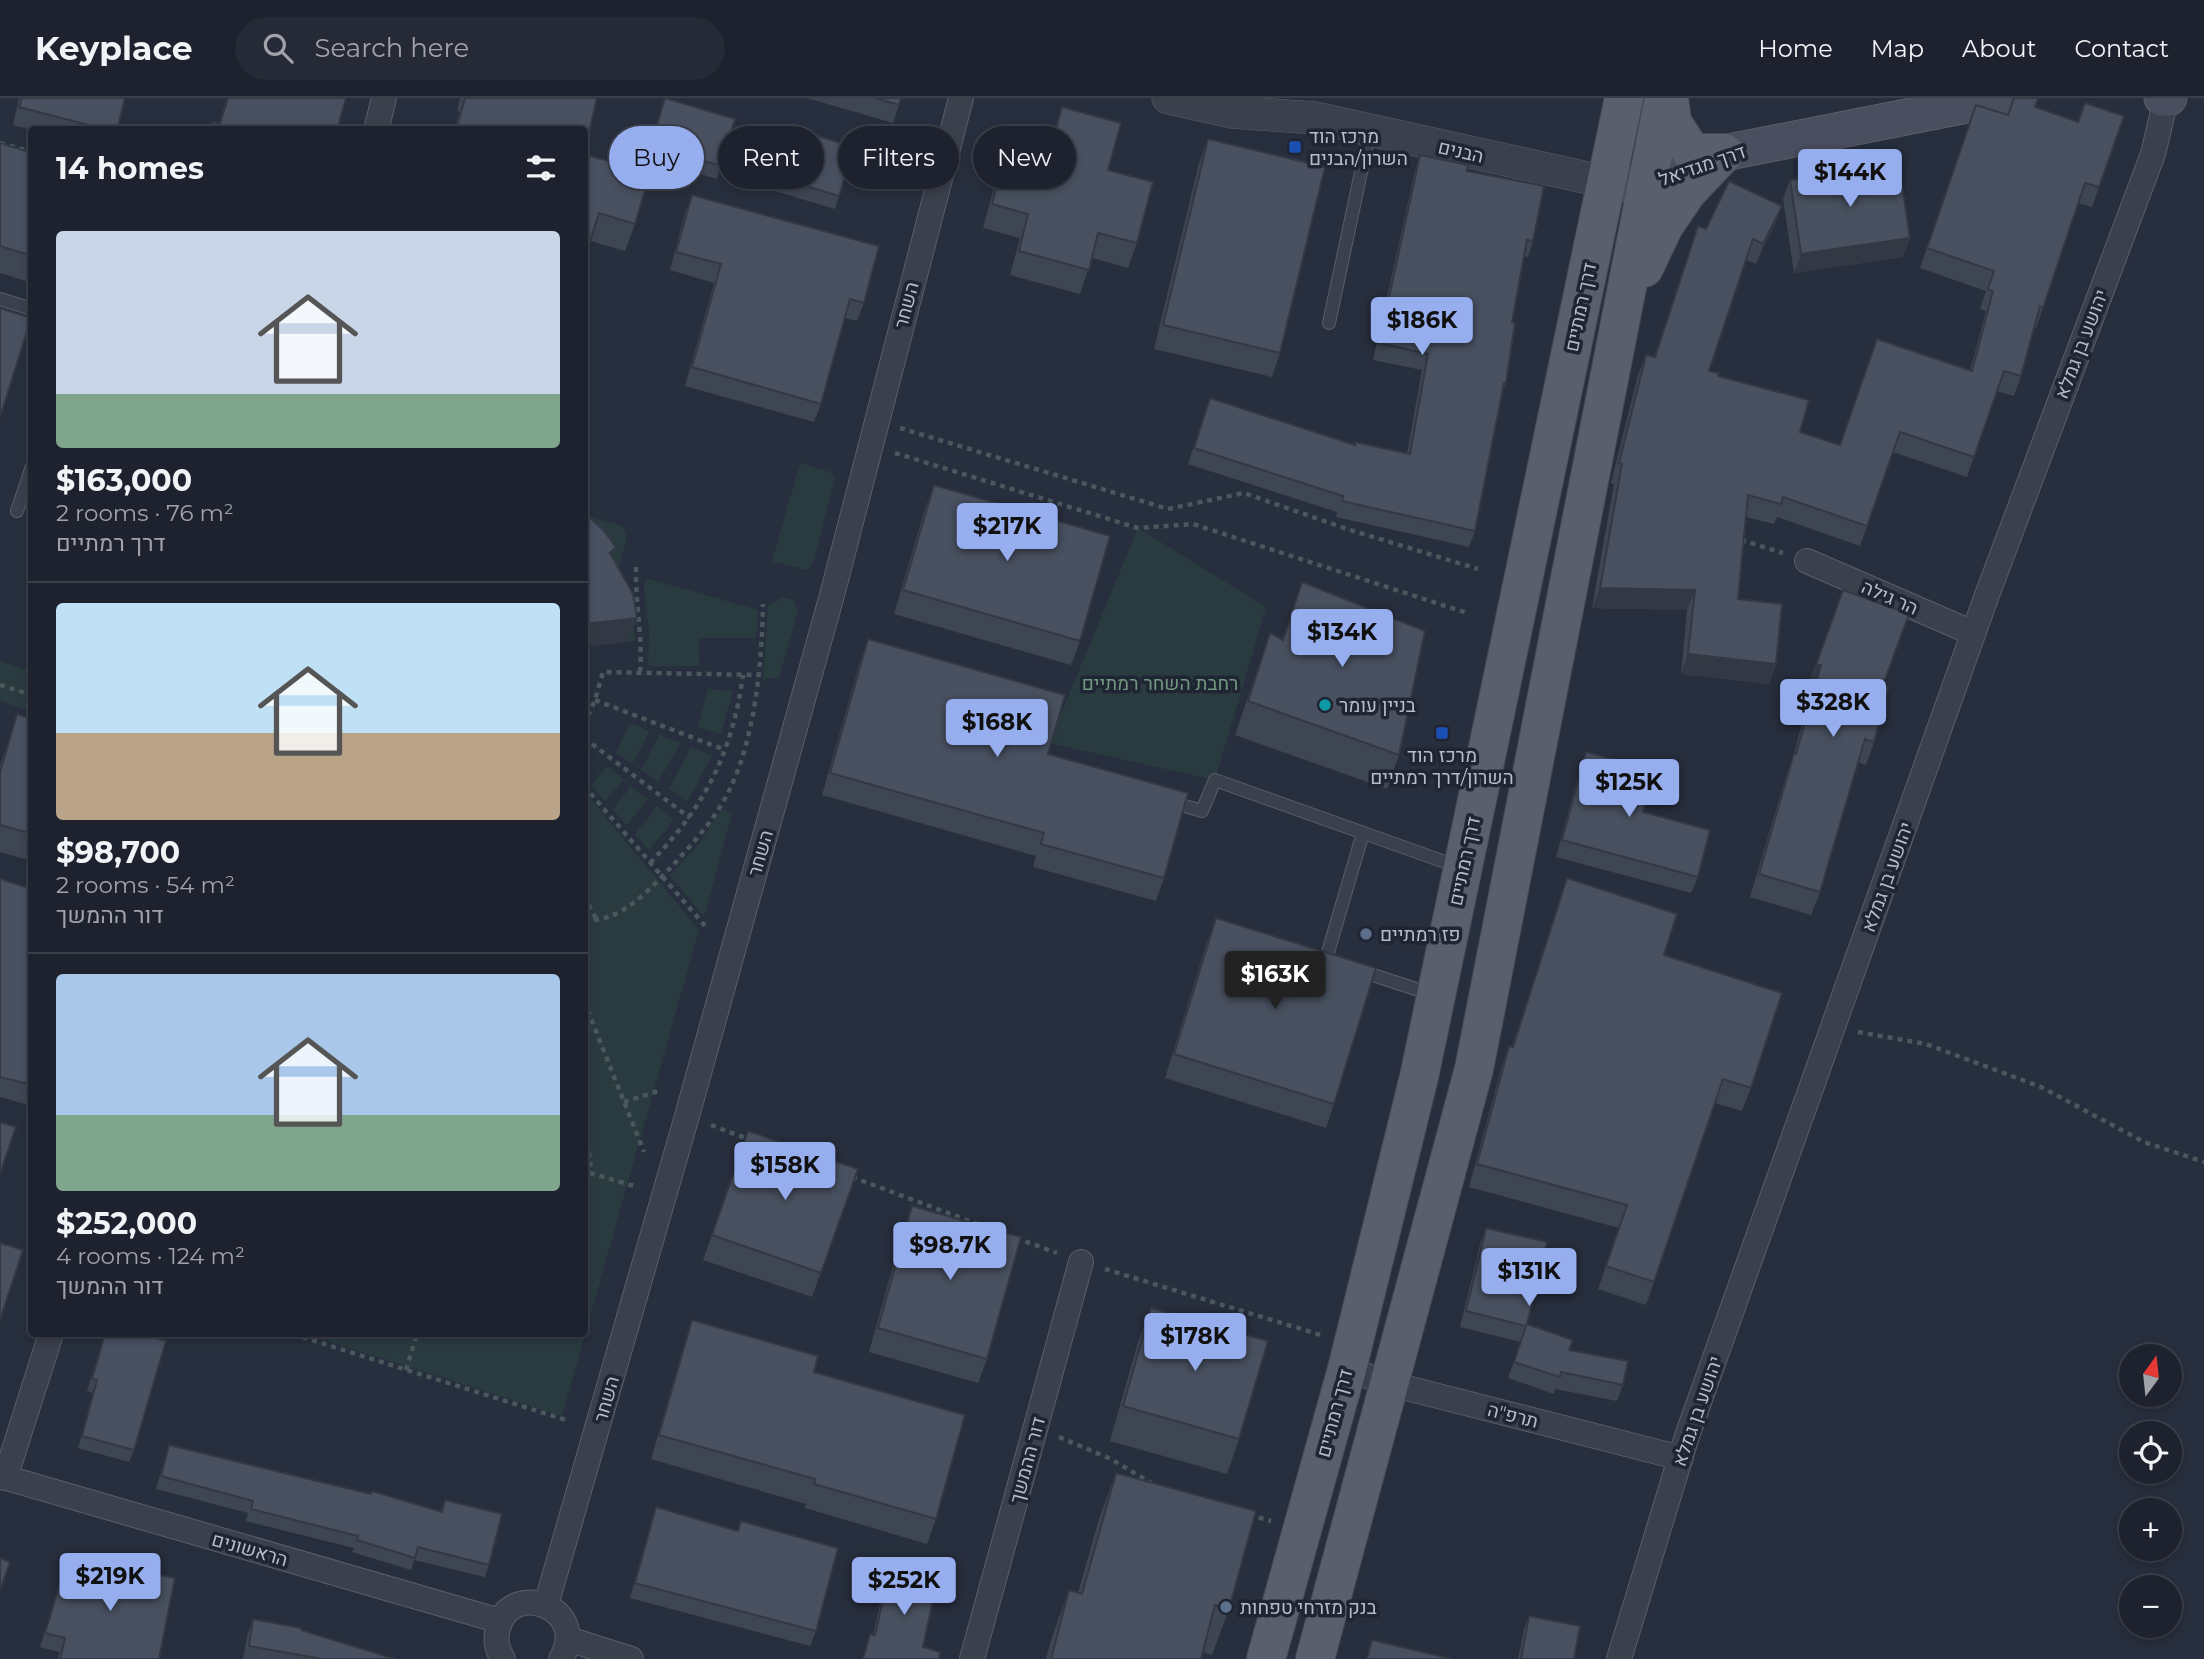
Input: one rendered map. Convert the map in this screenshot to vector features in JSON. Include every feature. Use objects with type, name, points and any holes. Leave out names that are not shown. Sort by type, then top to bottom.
[{"type":"main road","name":"דרך רמתיים","points":[[1266,1659],[1350,1357],[1419,1077],[1624,98]]},
{"type":"main road","points":[[1315,1659],[1474,1069],[1664,98]]},
{"type":"main road","points":[[1670,98],[1672,122],[1692,153],[1724,153]]},
{"type":"main road","name":"דרך מגדיאל","points":[[1606,182],[1646,185],[1724,153],[2002,98]]},
{"type":"main road","points":[[1620,319],[1664,226],[1687,192],[1724,153]]},
{"type":"street","points":[[377,126],[383,98]]},
{"type":"street","name":"השחר","points":[[546,1605],[687,1116],[832,594],[961,98]]},
{"type":"street","name":"הבנים","points":[[1168,98],[1231,112],[1316,118],[1606,182]]},
{"type":"street","name":"הבנים","points":[[1269,98],[1316,118]]},
{"type":"street","name":"יהושע בן גמלא","points":[[1619,1659],[1681,1458],[1973,633],[2153,154],[2166,98]]},
{"type":"street","name":"הר גילה","points":[[1807,561],[1973,633]]},
{"type":"street","name":"דור ההמשך","points":[[972,1659],[1081,1262]]},
{"type":"street","points":[[3,1477],[50,1337]]},
{"type":"street","name":"תרפ\"ה","points":[[1350,1357],[1391,1384],[1681,1458]]},
{"type":"street","name":"הראשונים","points":[[3,1477],[500,1621]]},
{"type":"street","points":[[503,1659],[497,1643],[500,1621],[515,1606],[536,1602],[546,1605],[562,1619],[564,1649],[631,1659]]},
{"type":"lane","points":[[1329,324],[1370,130]]},
{"type":"lane","points":[[0,299],[28,308]]},
{"type":"lane","points":[[18,511],[28,479]]},
{"type":"lane","points":[[1154,796],[1202,811],[1215,780],[1462,869]]},
{"type":"lane","points":[[1363,833],[1326,959],[1436,996]]},
{"type":"path","points":[[0,143],[28,151]]},
{"type":"path","points":[[876,421],[1168,509],[1244,493],[1348,529],[1478,569]]},
{"type":"path","points":[[870,445],[1138,528],[1193,524],[1467,613]]},
{"type":"path","points":[[1729,537],[1807,561]]},
{"type":"path","points":[[636,567],[642,640],[640,673]]},
{"type":"path","points":[[588,921],[618,912],[662,877],[697,839],[728,792],[749,726],[759,676],[763,604]]},
{"type":"path","points":[[588,716],[603,672],[759,676]]},
{"type":"path","points":[[650,863],[690,818],[706,794],[734,724],[743,675]]},
{"type":"path","points":[[0,685],[28,694]]},
{"type":"path","points":[[595,700],[725,750]]},
{"type":"path","points":[[588,741],[690,818]]},
{"type":"path","points":[[588,791],[706,927]]},
{"type":"path","points":[[588,904],[596,919]]},
{"type":"path","points":[[588,1012],[644,1152]]},
{"type":"path","points":[[1833,1027],[1926,1044],[2041,1087],[2144,1142],[2204,1162]]},
{"type":"path","points":[[624,1102],[661,1090]]},
{"type":"path","points":[[687,1116],[750,1140]]},
{"type":"path","points":[[588,1152],[592,1161],[588,1177]]},
{"type":"path","points":[[590,1173],[634,1186]]},
{"type":"path","points":[[839,1173],[992,1229]]},
{"type":"path","points":[[1005,1234],[1350,1357]]},
{"type":"path","points":[[302,1337],[569,1421]]},
{"type":"path","points":[[406,1370],[416,1337]]},
{"type":"path","points":[[1036,1426],[1111,1459],[1157,1486]]},
{"type":"path","points":[[1249,1515],[1302,1529]]},
{"type":"green space","points":[[800,463],[830,472],[835,478],[813,563],[807,570],[772,561]]},
{"type":"green space","points":[[588,516],[622,526],[625,531],[626,541],[620,569],[636,641],[628,642],[624,618],[588,551]]},
{"type":"green space","name":"רחבת השחר רמתיים","points":[[1138,528],[1266,607],[1215,780],[1049,743]]},
{"type":"green space","points":[[649,579],[758,610],[756,638],[698,638],[700,666],[648,666],[649,632],[644,587]]},
{"type":"green space","points":[[782,597],[793,600],[798,611],[779,677],[763,680],[768,606]]},
{"type":"green space","points":[[0,661],[28,670],[28,710],[0,701]]},
{"type":"green space","points":[[708,689],[733,691],[721,734],[698,727]]},
{"type":"green space","points":[[630,723],[650,731],[632,764],[616,753]]},
{"type":"green space","points":[[659,735],[681,743],[658,782],[641,770]]},
{"type":"green space","points":[[691,747],[712,756],[687,802],[669,789]]},
{"type":"green space","points":[[607,766],[624,779],[605,801],[591,785]]},
{"type":"green space","points":[[631,786],[648,799],[627,825],[613,810]]},
{"type":"green space","points":[[588,796],[699,930],[588,1324]]},
{"type":"green space","points":[[657,806],[674,820],[649,850],[635,834]]},
{"type":"green space","points":[[722,809],[732,814],[704,917],[670,875],[698,845]]},
{"type":"green space","points":[[315,1337],[584,1337],[562,1416]]},
{"type":"building","points":[[22,98],[125,98],[118,126],[93,126],[19,107]]},
{"type":"building","points":[[228,98],[346,98],[338,126],[212,126],[213,122],[220,124]]},
{"type":"building","points":[[465,98],[597,98],[588,137],[588,126],[457,126]]},
{"type":"building","points":[[665,98],[735,119],[733,126],[718,126],[718,165],[704,161],[704,126],[657,126]]},
{"type":"building","points":[[876,98],[901,98],[899,105]]},
{"type":"building","points":[[2014,98],[2038,98],[2035,107],[2078,122],[2085,103],[2124,116],[2099,187],[2085,183],[2043,308],[2040,306],[2021,376],[2004,371],[1974,457],[1900,432],[1867,526],[1783,497],[1781,504],[1748,495],[1738,599],[1782,604],[1776,664],[1688,654],[1695,590],[1600,588],[1622,464],[1619,463],[1646,355],[1655,357],[1698,226],[1706,229],[1729,181],[1782,206],[1763,244],[1753,239],[1709,371],[1719,373],[1718,376],[1809,400],[1800,432],[1840,445],[1877,339],[1972,371],[1993,291],[1988,289],[1994,271],[1927,248],[1976,105],[2008,115]]},
{"type":"building","points":[[1062,107],[1121,123],[1108,170],[1153,182],[1137,243],[1098,233],[1089,270],[1019,251],[1028,214],[992,204],[996,189],[1076,189],[1076,126],[1057,126]]},
{"type":"building","points":[[824,138],[838,142],[838,189],[841,189],[839,196],[816,189],[824,189]]},
{"type":"building","points":[[1208,139],[1325,167],[1280,353],[1163,325]]},
{"type":"building","points":[[0,143],[28,152],[28,255],[0,246]]},
{"type":"building","points":[[588,155],[609,161],[609,189],[645,189],[635,224],[599,213],[588,247]]},
{"type":"building","points":[[1420,155],[1468,165],[1467,171],[1544,186],[1533,241],[1527,240],[1512,322],[1515,323],[1506,383],[1475,531],[1342,501],[1343,496],[1194,448],[1210,398],[1355,445],[1355,442],[1410,454],[1428,354],[1379,343]]},
{"type":"building","points":[[1899,165],[1910,238],[1801,254],[1790,180]]},
{"type":"building","points":[[692,195],[879,246],[864,303],[850,299],[821,404],[692,367],[721,264],[676,252]]},
{"type":"building","points":[[0,308],[28,317],[28,328],[0,418]]},
{"type":"building","points":[[934,485],[1110,536],[1080,641],[903,590]]},
{"type":"building","points":[[588,517],[604,531],[616,547],[610,553],[633,594],[637,618],[588,624]]},
{"type":"building","name":"בניין עומר","points":[[1302,582],[1425,631],[1399,755],[1248,701],[1270,633],[1283,640]]},
{"type":"building","points":[[1843,590],[1909,614],[1883,685],[1889,687],[1874,742],[1865,739],[1820,892],[1759,874],[1821,665],[1816,665]]},
{"type":"building","points":[[868,639],[1065,695],[1048,754],[1188,793],[1164,878],[1041,844],[1044,833],[830,773]]},
{"type":"building","points":[[17,714],[28,718],[28,833],[0,825],[0,772]]},
{"type":"building","points":[[1586,752],[1654,770],[1643,812],[1710,830],[1698,877],[1562,840]]},
{"type":"building","points":[[1567,878],[1677,914],[1664,955],[1782,993],[1751,1088],[1723,1079],[1654,1282],[1606,1266],[1627,1205],[1477,1164],[1509,1046],[1513,1047]]},
{"type":"building","points":[[0,879],[28,888],[28,1084],[0,1077]]},
{"type":"building","points":[[1216,918],[1376,968],[1334,1104],[1174,1054]]},
{"type":"building","points":[[0,1122],[16,1127],[0,1174]]},
{"type":"building","points":[[748,1131],[858,1169],[821,1273],[712,1235]]},
{"type":"building","points":[[912,1206],[1021,1237],[987,1359],[878,1328]]},
{"type":"building","points":[[1486,1228],[1547,1242],[1527,1324],[1573,1340],[1569,1350],[1628,1361],[1623,1385],[1561,1372],[1560,1377],[1514,1362],[1526,1326],[1466,1311]]},
{"type":"building","points":[[0,1243],[23,1250],[0,1320]]},
{"type":"building","points":[[1151,1308],[1268,1341],[1239,1439],[1123,1406]]},
{"type":"building","points":[[692,1320],[818,1356],[814,1372],[965,1415],[936,1519],[814,1484],[815,1479],[659,1435]]},
{"type":"building","points":[[104,1337],[153,1337],[166,1341],[134,1450],[82,1436],[97,1380],[92,1379]]},
{"type":"building","points":[[169,1445],[371,1494],[372,1491],[442,1512],[445,1500],[502,1514],[489,1565],[418,1547],[415,1558],[357,1540],[358,1536],[251,1509],[253,1501],[161,1476]]},
{"type":"building","points":[[1116,1473],[1256,1511],[1229,1609],[1215,1605],[1201,1659],[1051,1659],[1069,1590],[1082,1594]]},
{"type":"building","points":[[656,1507],[738,1531],[741,1521],[838,1548],[816,1631],[635,1583]]},
{"type":"building","points":[[68,1557],[132,1576],[133,1570],[175,1578],[159,1659],[60,1659],[65,1638],[45,1633]]},
{"type":"building","points":[[0,1558],[10,1562],[0,1590]]},
{"type":"building","points":[[891,1564],[938,1577],[923,1647],[940,1652],[939,1659],[863,1659],[870,1634],[875,1635]]},
{"type":"building","points":[[1529,1616],[1580,1626],[1574,1659],[1521,1659]]},
{"type":"building","points":[[253,1619],[301,1628],[395,1659],[322,1659],[249,1646]]},
{"type":"building","points":[[1372,1640],[1452,1659],[1367,1659]]},
{"type":"place","name":"מרכז הוד השרון/הבנים","points":[[1295,147]]},
{"type":"place","name":"בניין עומר","points":[[1325,705]]},
{"type":"place","name":"מרכז הוד השרון/דרך רמתיים","points":[[1442,733]]},
{"type":"place","name":"פז רמתיים","points":[[1366,934]]},
{"type":"place","name":"בנק מזרחי טפחות","points":[[1226,1607]]}]
